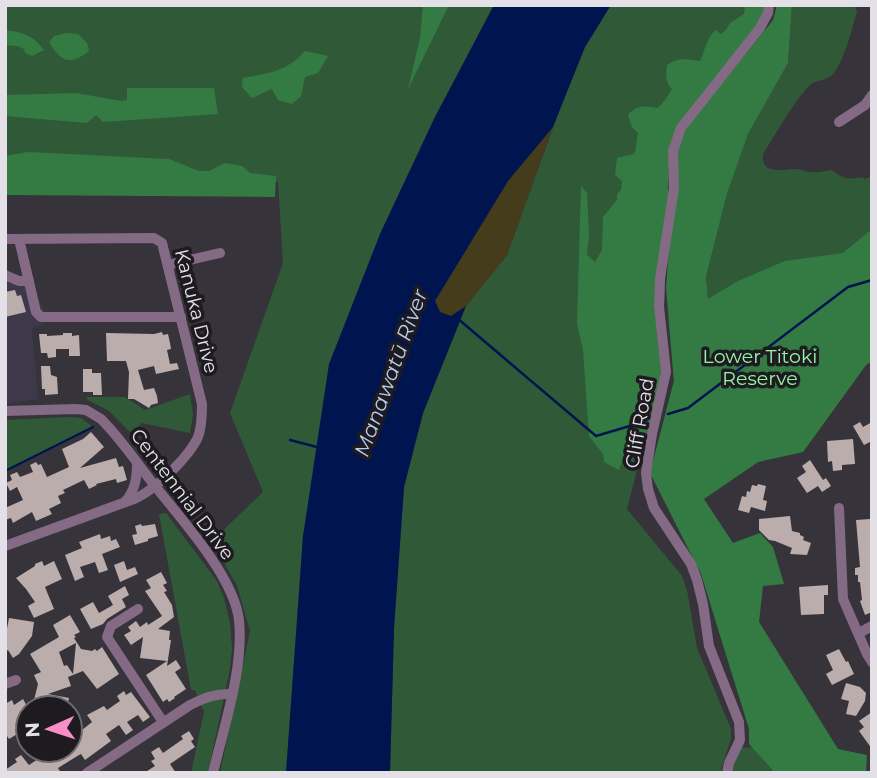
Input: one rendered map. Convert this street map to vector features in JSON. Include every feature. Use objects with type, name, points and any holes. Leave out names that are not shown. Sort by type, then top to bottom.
[{"type":"street","name":"Cliff Road","points":[[727,773],[740,740],[739,722],[709,646],[697,580],[691,564],[654,508],[646,473],[649,446],[666,372],[659,293],[674,188],[673,151],[681,128],[760,28],[769,5]]},
{"type":"street","points":[[839,122],[865,105],[872,94]]},
{"type":"street","name":"Kanuka Drive","points":[[5,239],[154,238],[162,243],[202,404],[201,424],[191,448],[173,469],[142,496],[5,546]]},
{"type":"street","points":[[19,239],[36,312],[41,317],[181,317]]},
{"type":"street","points":[[168,265],[220,253]]},
{"type":"street","points":[[5,275],[19,281],[29,281]]},
{"type":"street","name":"Centennial Drive","points":[[5,411],[86,410],[104,422],[223,575],[239,618],[240,651],[213,773]]},
{"type":"street","points":[[124,503],[131,495],[137,477],[137,463]]},
{"type":"street","points":[[839,508],[843,599],[872,662]]},
{"type":"street","points":[[138,610],[111,626],[102,637],[163,722]]},
{"type":"street","points":[[859,633],[872,626]]},
{"type":"street","points":[[88,773],[207,696],[232,694]]},
{"type":"shaded area","points":[[5,272],[35,293],[44,310],[44,324],[32,328],[38,399],[5,404]]},
{"type":"green space","points":[[5,5],[494,5],[435,117],[380,234],[303,536],[286,773],[220,773],[250,631],[237,586],[212,541],[263,492],[230,413],[283,263],[278,182],[5,179]]},
{"type":"green space","points":[[423,5],[449,5],[408,89],[420,38]]},
{"type":"green space","points":[[611,5],[765,5],[669,167],[660,381],[627,509],[682,576],[697,648],[731,729],[731,739],[720,773],[390,773],[394,628],[404,487],[423,413],[466,306],[507,255],[585,47]]},
{"type":"green space","points":[[745,5],[765,5],[764,14],[679,125],[669,167],[660,381],[645,442],[628,444],[619,470],[604,462],[603,454],[589,436],[583,350],[577,324],[581,186],[587,193],[587,255],[595,262],[602,250],[603,217],[617,200],[617,194],[621,190],[622,181],[615,175],[617,158],[634,154],[636,149],[638,133],[632,127],[628,115],[642,107],[658,108],[672,89],[667,81],[667,65],[687,59],[700,61],[713,33],[716,30],[721,34],[726,30],[730,23],[744,14]]},
{"type":"green space","points":[[777,5],[792,5],[788,63],[748,134],[727,194],[706,277],[708,299],[738,281],[785,261],[843,253],[872,229],[872,361],[866,365],[803,452],[758,462],[704,499],[733,543],[760,533],[773,547],[784,584],[763,586],[759,622],[838,749],[867,755],[866,773],[775,773],[749,744],[749,729],[701,574],[650,473],[674,381],[666,287],[677,152],[687,127],[773,20]]},
{"type":"green space","name":"Lower Titoki Reserve","points":[[792,5],[854,5],[857,11],[838,67],[832,76],[813,83],[804,92],[763,154],[763,161],[765,166],[774,170],[832,170],[842,177],[865,179],[872,176],[872,361],[866,365],[803,452],[758,462],[703,499],[650,473],[674,381],[668,317],[708,299],[706,277],[727,194],[748,134],[788,63]]},
{"type":"green space","points":[[5,30],[27,35],[44,50],[32,56],[17,46],[5,45]]},
{"type":"green space","points":[[78,34],[87,43],[89,51],[76,59],[62,58],[49,42],[54,36]]},
{"type":"green space","points":[[305,51],[328,56],[318,73],[305,77],[301,96],[292,104],[278,100],[272,89],[252,98],[242,87],[243,78],[284,67]]},
{"type":"green space","points":[[127,88],[214,88],[218,114],[103,122],[96,115],[87,123],[5,116],[5,95],[76,93],[121,101],[127,100]]},
{"type":"green space","points":[[28,152],[169,159],[199,171],[209,171],[225,163],[242,166],[250,173],[276,176],[275,197],[5,195],[5,156]]},
{"type":"green space","points":[[190,394],[193,414],[190,433],[142,423],[130,432],[109,411],[86,397],[125,397],[145,410]]},
{"type":"green space","points":[[81,418],[93,427],[5,471],[5,420]]},
{"type":"green space","points":[[166,513],[217,581],[230,623],[230,669],[208,773],[191,773],[204,712],[195,690],[191,690],[159,514]]},
{"type":"green space","points":[[742,746],[752,747],[775,773],[732,773],[733,763]]},
{"type":"sand","points":[[553,127],[507,255],[466,306],[451,317],[440,312],[435,301],[508,181]]},
{"type":"water","name":"Manawatū River","points":[[494,5],[611,5],[585,47],[553,127],[508,181],[435,301],[440,312],[451,316],[466,306],[423,413],[404,487],[394,628],[390,773],[286,773],[303,536],[329,364],[380,234],[435,117]]},
{"type":"building","points":[[15,290],[17,296],[21,295],[26,312],[5,317],[5,292]]},
{"type":"building","points":[[162,332],[163,335],[168,334],[170,364],[177,363],[179,369],[156,374],[154,366],[138,370],[144,390],[154,388],[157,396],[158,403],[149,408],[134,399],[128,399],[129,372],[126,361],[107,361],[106,333]]},
{"type":"building","points":[[63,333],[79,335],[80,356],[69,356],[69,349],[56,349],[56,357],[48,358],[47,353],[41,353],[39,334],[47,336]]},
{"type":"building","points":[[41,366],[50,366],[51,375],[57,377],[58,394],[45,395],[45,389],[42,389]]},
{"type":"building","points":[[83,369],[101,373],[102,395],[83,392]]},
{"type":"building","points":[[860,422],[863,427],[872,422],[872,441],[864,445],[853,426]]},
{"type":"building","points":[[91,432],[104,447],[80,468],[116,458],[119,467],[123,466],[127,480],[117,483],[116,479],[96,484],[89,489],[84,480],[63,490],[65,493],[58,496],[61,503],[49,509],[52,514],[36,521],[32,512],[13,523],[11,518],[5,520],[5,508],[23,500],[17,487],[10,491],[6,483],[12,480],[10,475],[17,472],[20,477],[33,472],[30,465],[36,462],[41,464],[47,477],[69,467],[62,449]]},
{"type":"building","points":[[853,439],[855,464],[842,465],[842,470],[833,471],[832,461],[828,462],[827,441]]},
{"type":"building","points":[[810,460],[823,480],[826,478],[831,486],[822,492],[818,486],[807,493],[797,478],[806,472],[802,466]]},
{"type":"building","points":[[752,485],[766,486],[763,500],[767,501],[765,511],[751,507],[749,513],[738,510],[742,496],[746,497]]},
{"type":"building","points":[[790,516],[792,531],[800,533],[804,537],[803,540],[811,543],[807,555],[790,554],[792,548],[769,540],[759,530],[759,519]]},
{"type":"building","points":[[870,519],[872,612],[865,615],[860,601],[860,582],[858,575],[855,575],[855,568],[860,567],[856,520]]},
{"type":"building","points":[[155,524],[158,536],[135,545],[132,535],[137,534],[135,526]]},
{"type":"building","points":[[100,534],[101,539],[110,536],[111,541],[116,539],[120,547],[102,554],[108,570],[99,573],[95,562],[80,567],[84,577],[75,581],[65,555],[82,548],[79,542]]},
{"type":"building","points":[[42,561],[44,566],[54,561],[62,579],[45,587],[54,609],[34,618],[28,606],[35,602],[16,578]]},
{"type":"building","points":[[124,561],[127,570],[135,567],[138,574],[120,582],[114,565]]},
{"type":"building","points":[[161,572],[167,583],[163,585],[167,591],[164,592],[172,605],[174,617],[158,629],[170,631],[167,666],[176,660],[181,668],[175,672],[186,689],[169,702],[167,699],[163,702],[146,675],[167,661],[140,658],[143,637],[131,645],[124,635],[131,631],[128,627],[136,621],[140,627],[162,616],[145,591],[151,588],[146,580]]},
{"type":"building","points":[[828,585],[828,595],[824,595],[824,614],[801,615],[799,587]]},
{"type":"building","points":[[125,586],[129,595],[122,599],[126,607],[103,624],[91,629],[80,609],[93,602],[99,613],[113,605],[108,596]]},
{"type":"building","points":[[70,615],[80,632],[74,635],[74,638],[81,649],[97,651],[102,647],[119,674],[97,689],[83,671],[68,677],[71,686],[48,694],[36,694],[38,684],[34,675],[41,672],[30,654],[59,637],[53,625]],"holes":[[[76,643],[73,674],[67,665],[64,666],[59,652]]]},
{"type":"building","points":[[9,618],[34,622],[32,636],[13,658],[8,650],[5,652]]},
{"type":"building","points":[[839,649],[854,674],[832,685],[826,674],[833,670],[826,655]]},
{"type":"building","points":[[846,683],[860,687],[866,693],[865,701],[856,716],[846,714],[849,701],[841,699]]},
{"type":"building","points":[[124,691],[126,695],[131,692],[150,717],[143,722],[138,715],[127,722],[133,730],[126,735],[119,725],[106,734],[111,741],[85,760],[84,728],[92,722],[87,715],[104,706],[107,710],[120,701],[117,696]]},
{"type":"building","points":[[12,700],[14,736],[9,739],[5,733],[5,704]]},
{"type":"building","points":[[872,712],[872,749],[859,731],[864,727],[859,721]]},
{"type":"building","points":[[189,731],[195,747],[170,764],[176,773],[144,773],[155,766],[151,761],[155,759],[151,752],[159,747],[163,753],[183,739],[181,736]]},
{"type":"building","points":[[14,764],[65,764],[58,768],[61,773],[5,773],[5,770]]},
{"type":"waterway","points":[[668,414],[688,408],[848,287],[872,280]]},
{"type":"waterway","points":[[457,318],[596,436],[640,423]]},
{"type":"waterway","points":[[5,471],[93,427]]},
{"type":"waterway","points":[[290,440],[317,447]]}]
